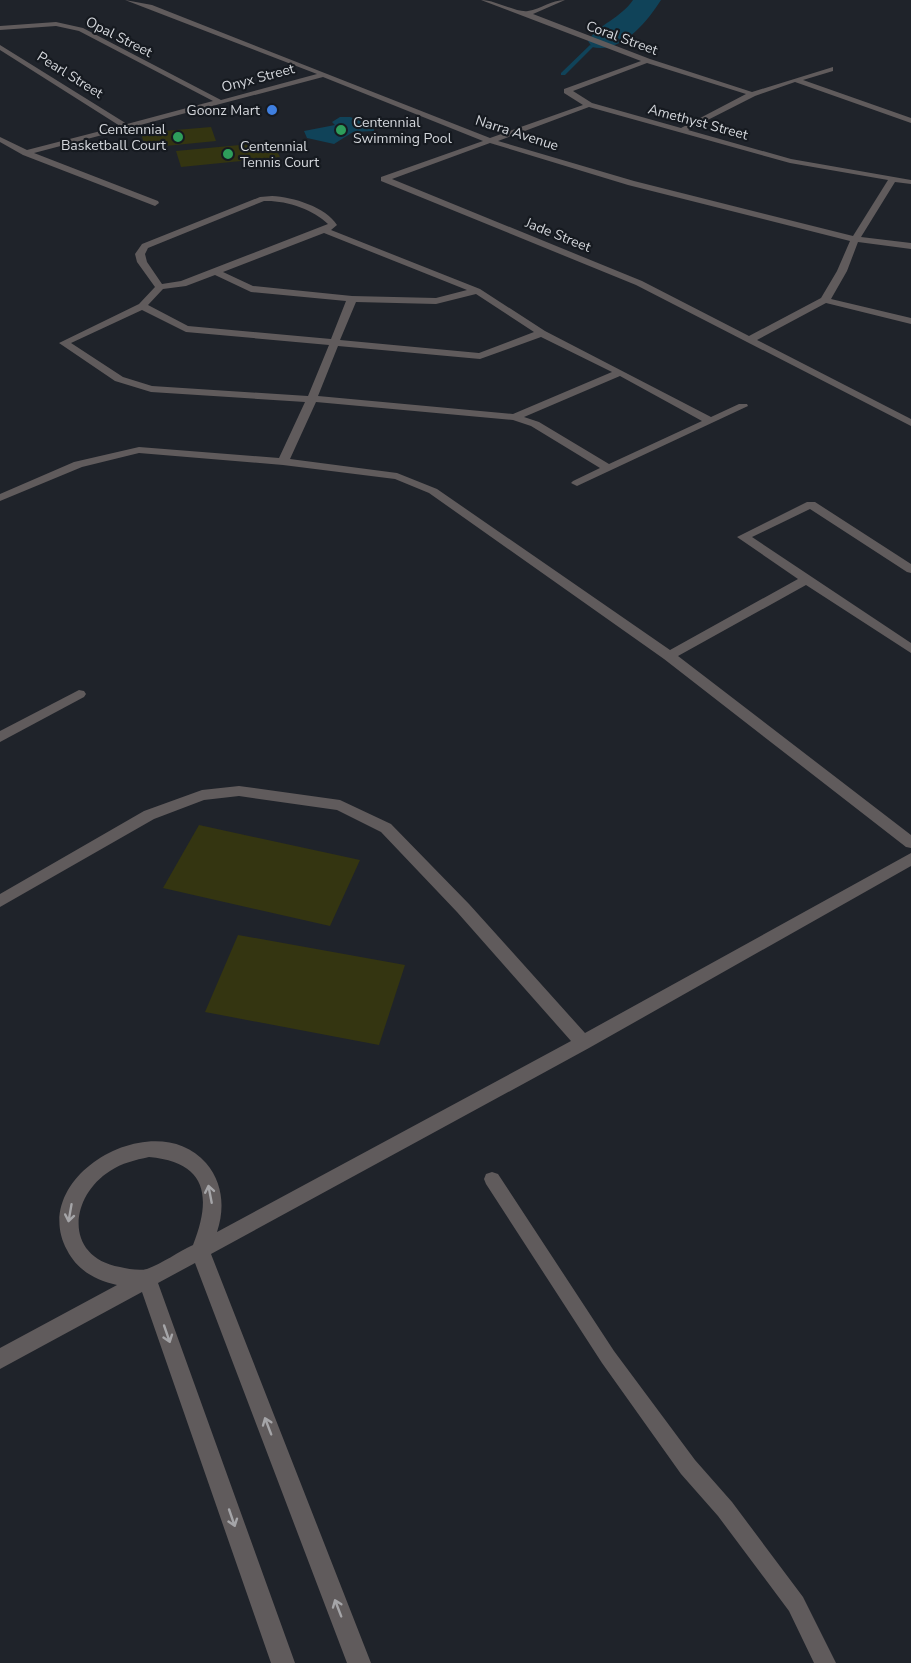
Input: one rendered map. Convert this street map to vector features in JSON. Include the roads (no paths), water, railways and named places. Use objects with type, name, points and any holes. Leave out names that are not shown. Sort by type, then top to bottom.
[{"type":"street","name":"Narra Avenue","points":[[128,0],[150,6],[491,141],[631,183],[855,239],[911,246]]},
{"type":"street","name":"Coral Street","points":[[484,0],[527,14],[647,61],[752,94]]},
{"type":"street","points":[[527,14],[562,0]]},
{"type":"street","name":"Opal Street","points":[[0,28],[46,24],[81,30],[220,102]]},
{"type":"street","name":"Pearl Street","points":[[0,47],[125,126]]},
{"type":"street","name":"Amethyst Street","points":[[647,61],[567,91],[588,105],[790,161],[911,182]]},
{"type":"street","points":[[681,131],[752,94],[830,69]]},
{"type":"street","name":"Onyx Street","points":[[26,153],[323,75]]},
{"type":"street","points":[[798,81],[911,121]]},
{"type":"street","name":"Jade Street","points":[[588,105],[384,179],[639,283],[911,423]]},
{"type":"street","points":[[0,139],[26,153],[155,203]]},
{"type":"street","points":[[749,340],[825,300],[842,271],[855,239],[893,179]]},
{"type":"street","points":[[160,287],[142,262],[140,254],[145,246],[263,199],[276,197],[289,199],[330,220],[333,225],[183,284],[160,287],[142,306],[64,343],[119,379],[151,389],[312,399],[514,417],[535,424],[608,468]]},
{"type":"street","points":[[324,230],[477,291],[542,333],[620,372],[710,422]]},
{"type":"street","points":[[216,272],[251,289],[352,299],[436,301],[477,291]]},
{"type":"street","points":[[283,462],[312,399],[352,299]]},
{"type":"street","points":[[825,300],[911,321]]},
{"type":"street","points":[[142,306],[186,329],[480,356],[542,333]]},
{"type":"street","points":[[514,417],[620,372]]},
{"type":"street","points":[[577,483],[743,406]]},
{"type":"street","points":[[0,498],[78,464],[139,450],[283,462],[397,476],[433,491],[669,656],[911,843]]},
{"type":"street","points":[[911,569],[811,504],[743,537],[911,649]]},
{"type":"street","points":[[669,656],[807,579]]},
{"type":"street","points":[[896,639],[911,632]]},
{"type":"street","points":[[0,737],[79,694]]},
{"type":"street","points":[[0,902],[149,815],[202,795],[239,791],[340,805],[386,828],[463,908],[583,1044]]},
{"type":"street","points":[[0,1359],[583,1044],[911,859]]},
{"type":"street","points":[[147,1279],[120,1278],[97,1270],[80,1257],[70,1238],[68,1216],[75,1194],[90,1174],[109,1159],[132,1150],[156,1148],[178,1153],[196,1164],[208,1182],[213,1202],[210,1225],[200,1251],[359,1663]]},
{"type":"street","points":[[147,1279],[283,1663]]},
{"type":"lane","points":[[492,1179],[608,1357],[688,1467],[725,1509],[796,1604],[825,1663]]},
{"type":"water","name":"Centennial Swimming Pool","points":[[340,117],[350,117],[373,125],[374,131],[353,132],[334,144],[307,138],[304,131],[335,125],[332,122]]},
{"type":"waterway","points":[[602,41],[636,17],[647,0]]},
{"type":"waterway","points":[[563,74],[592,46]]},
{"type":"place","name":"Goonz Mart","points":[[272,110]]},
{"type":"place","name":"Centennial Swimming Pool","points":[[341,130]]},
{"type":"place","name":"Centennial Basketball Court","points":[[178,137]]},
{"type":"place","name":"Centennial Tennis Court","points":[[228,154]]}]
